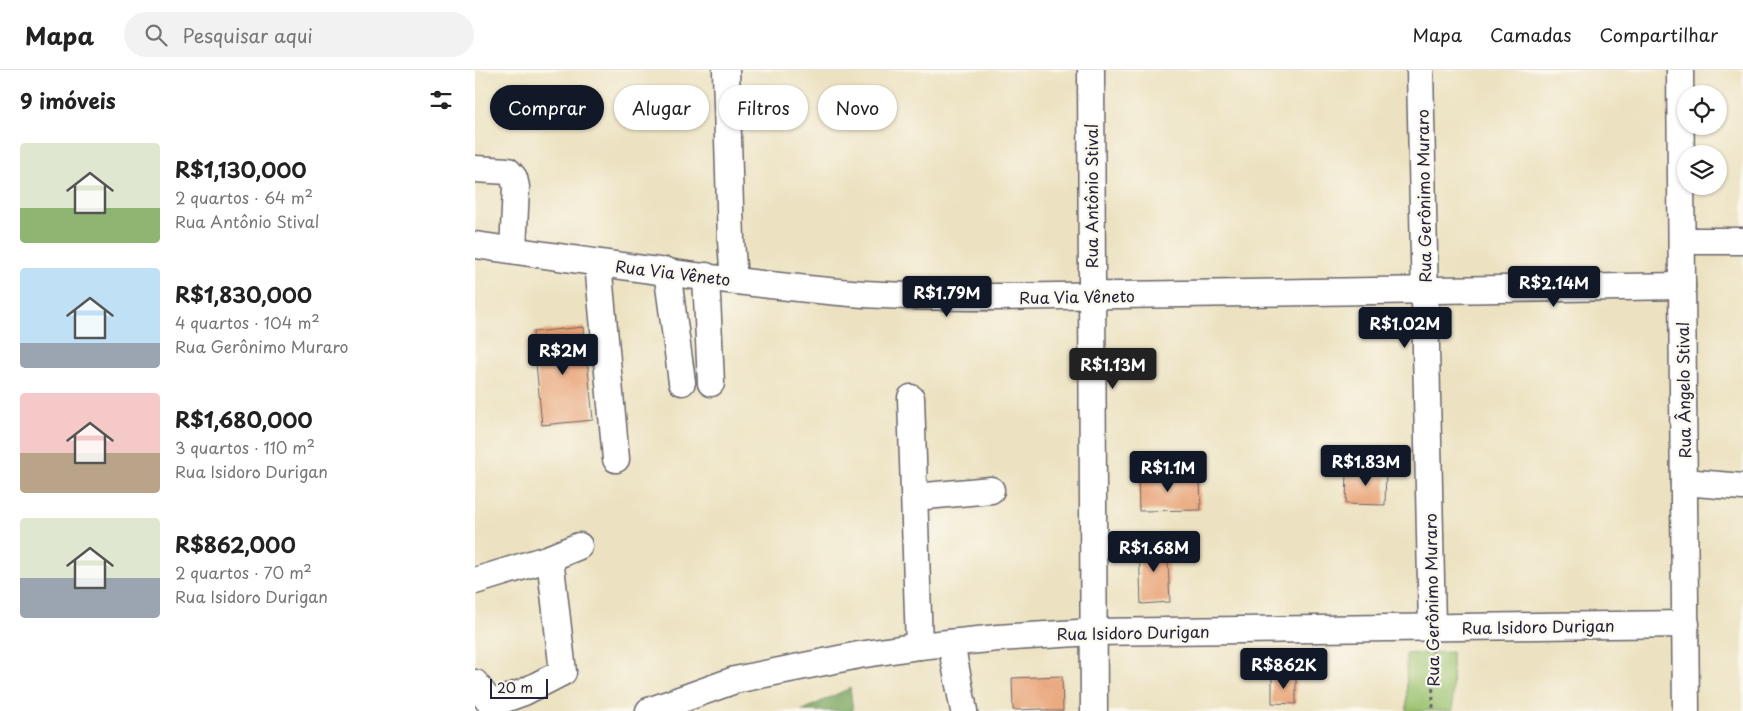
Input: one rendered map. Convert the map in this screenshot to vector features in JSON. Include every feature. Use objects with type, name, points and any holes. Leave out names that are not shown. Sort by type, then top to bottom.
[{"type":"street","points":[[726,70],[731,241],[734,280]]},
{"type":"street","name":"Rua Antônio Stival","points":[[1091,70],[1094,711]]},
{"type":"street","name":"Rua Gerônimo Muraro","points":[[1420,70],[1432,627]]},
{"type":"street","name":"Rua Ângelo Stival","points":[[1680,70],[1686,711]]},
{"type":"street","points":[[475,169],[508,171],[514,178],[516,187],[513,250]]},
{"type":"street","points":[[1682,241],[1743,241]]},
{"type":"street","name":"Rua Via Vêneto","points":[[475,244],[598,263],[734,280],[852,293],[902,296],[1091,296],[1682,286]]},
{"type":"street","points":[[598,263],[616,458]]},
{"type":"street","points":[[667,271],[682,382]]},
{"type":"street","points":[[706,276],[711,383]]},
{"type":"street","points":[[911,398],[919,646]]},
{"type":"street","points":[[1684,482],[1743,487]]},
{"type":"street","points":[[915,497],[991,490]]},
{"type":"street","points":[[475,581],[549,558],[579,546]]},
{"type":"street","points":[[475,683],[491,704],[527,701],[563,672],[549,558]]},
{"type":"street","name":"Rua Isidoro Durigan","points":[[649,711],[735,680],[797,666],[919,646],[998,638],[1093,632],[1685,624]]},
{"type":"street","points":[[951,643],[964,711]]},
{"type":"path","name":"Rua Gerônimo Muraro","points":[[1432,627],[1433,711]]},
{"type":"green space","points":[[1452,652],[1453,711],[1407,711],[1406,654]]},
{"type":"green space","points":[[850,688],[853,711],[801,711]]},
{"type":"building","points":[[584,327],[593,420],[542,425],[533,332]]},
{"type":"building","points":[[1138,470],[1160,470],[1160,479],[1200,478],[1201,510],[1139,511]]},
{"type":"building","points":[[1347,470],[1386,470],[1385,505],[1346,504]]},
{"type":"building","points":[[1167,543],[1170,602],[1141,604],[1139,544]]},
{"type":"building","points":[[1272,675],[1296,676],[1296,704],[1272,703]]},
{"type":"building","points":[[1062,676],[1063,711],[1043,711],[1043,709],[1013,710],[1012,678]]}]
